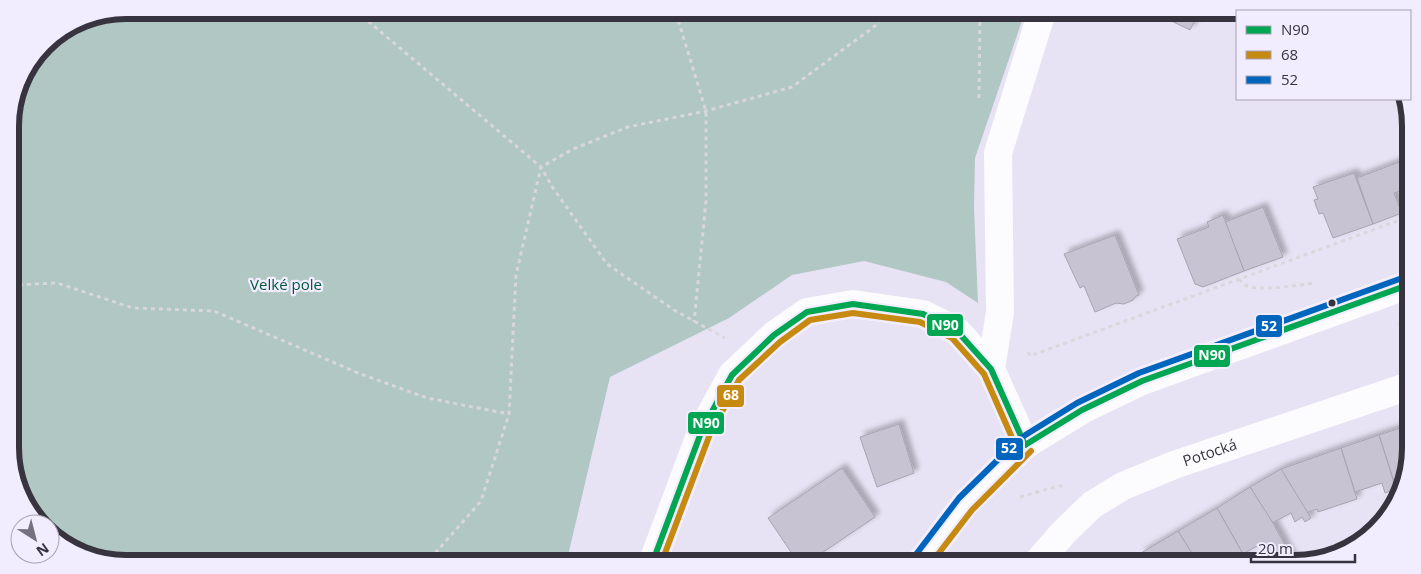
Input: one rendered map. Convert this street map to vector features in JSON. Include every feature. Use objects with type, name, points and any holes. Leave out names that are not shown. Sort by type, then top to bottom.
[{"type":"street","points":[[991,369],[1000,312],[998,153],[1040,19]]},
{"type":"street","points":[[927,555],[965,504],[1025,445],[1082,410],[1142,381],[1402,287]]},
{"type":"street","points":[[655,555],[702,430],[732,375],[774,335],[807,312],[853,304],[922,314],[957,331],[991,369],[1025,445]]},
{"type":"street","name":"Potocká","points":[[1044,555],[1063,533],[1092,505],[1123,486],[1174,465],[1402,388]]},
{"type":"path","points":[[365,19],[541,167],[553,188],[607,264],[674,310],[754,354]]},
{"type":"path","points":[[678,19],[706,111],[706,201],[694,322]]},
{"type":"path","points":[[434,555],[481,500],[509,414],[516,275],[541,167],[573,148],[628,127],[706,111],[792,87],[875,26],[881,19]]},
{"type":"path","points":[[980,19],[979,98],[1008,124]]},
{"type":"path","points":[[1000,312],[1019,335],[1030,356],[1402,219]]},
{"type":"path","points":[[19,285],[57,283],[133,308],[214,311],[358,373],[427,398],[509,414]]},
{"type":"path","points":[[1399,320],[1402,329]]},
{"type":"green space","name":"Velké pole","points":[[1023,19],[975,158],[974,208],[978,303],[946,282],[864,261],[792,275],[729,318],[610,377],[568,555],[119,555],[92,550],[60,533],[60,514],[41,514],[24,482],[21,469],[19,448],[19,119],[22,98],[37,66],[55,45],[72,33],[92,24],[112,20]]},
{"type":"building","points":[[1167,19],[1196,19],[1190,30]]},
{"type":"building","points":[[1399,162],[1402,171],[1402,191],[1394,193],[1402,213],[1373,224],[1357,178]]},
{"type":"building","points":[[1354,173],[1373,224],[1333,238],[1323,213],[1319,214],[1314,200],[1318,199],[1313,187]]},
{"type":"building","points":[[1263,207],[1283,257],[1244,271],[1225,222]]},
{"type":"building","points":[[1223,215],[1244,271],[1203,287],[1195,284],[1177,239],[1209,227],[1207,222]]},
{"type":"building","points":[[1115,235],[1139,295],[1124,304],[1116,303],[1095,312],[1084,286],[1080,288],[1064,254]]},
{"type":"building","points":[[899,424],[914,473],[877,487],[860,437]]},
{"type":"building","points":[[1402,427],[1399,477],[1393,479],[1379,435]]},
{"type":"building","points":[[1379,435],[1395,486],[1394,490],[1385,493],[1382,483],[1355,492],[1341,448]]},
{"type":"building","points":[[1341,448],[1357,499],[1318,512],[1317,509],[1306,513],[1281,469]]},
{"type":"building","points":[[842,468],[875,517],[819,555],[793,555],[768,518]]},
{"type":"building","points":[[1281,469],[1311,518],[1305,522],[1302,517],[1295,522],[1291,513],[1272,523],[1250,487]]},
{"type":"building","points":[[1250,487],[1290,555],[1272,555],[1264,542],[1243,554],[1217,508]]},
{"type":"building","points":[[1217,508],[1243,554],[1193,555],[1178,531]]},
{"type":"building","points":[[1178,531],[1193,555],[1142,555],[1141,553]]},
{"type":"transit line","name":"52","points":[[916,555],[959,498],[1019,439],[1077,403],[1139,373],[1402,278]]},
{"type":"transit line","name":"N90","points":[[1025,445],[1082,410],[1142,381],[1402,287]]},
{"type":"transit line","name":"N90","points":[[655,555],[702,430],[732,375],[774,335],[807,312],[853,304],[923,314],[957,331],[991,369],[1025,445]]},
{"type":"transit line","name":"68","points":[[664,555],[710,434],[739,380],[780,342],[810,320],[853,313],[920,322],[952,338],[984,374],[1017,449]]},
{"type":"transit line","name":"68","points":[[937,555],[972,510],[1031,451]]}]
